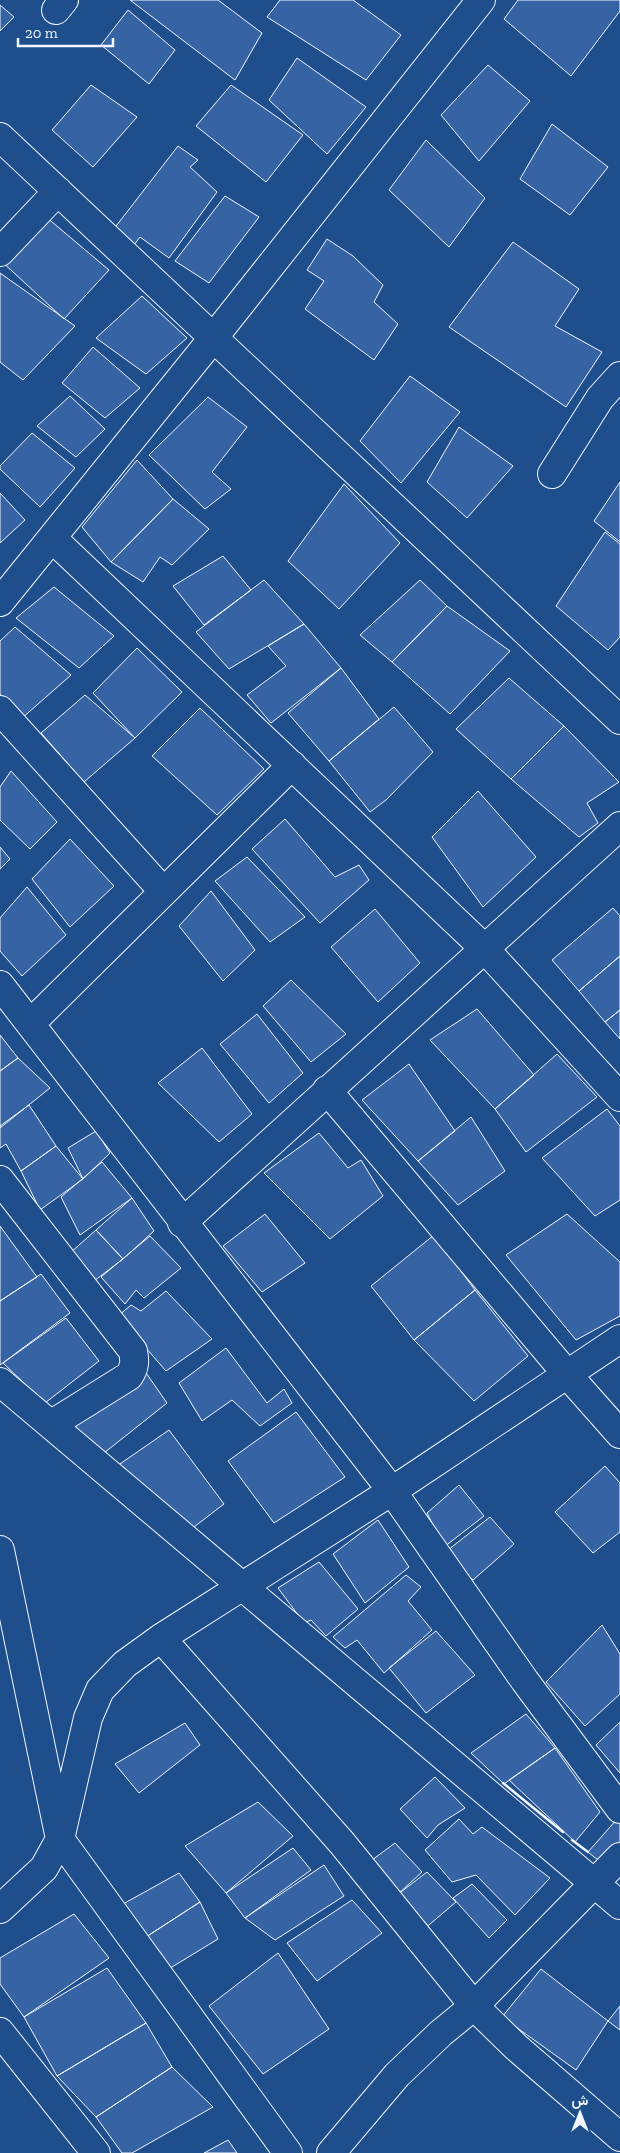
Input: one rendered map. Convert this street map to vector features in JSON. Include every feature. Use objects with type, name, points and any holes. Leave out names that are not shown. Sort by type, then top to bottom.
[{"type":"street","points":[[0,602],[214,337],[480,0]]},
{"type":"street","points":[[0,137],[620,720]]},
{"type":"street","points":[[0,252],[58,191]]},
{"type":"street","points":[[552,474],[600,398],[620,376]]},
{"type":"street","points":[[52,538],[485,949],[620,1097]]},
{"type":"street","points":[[0,710],[163,891]]},
{"type":"street","points":[[31,1023],[292,765]]},
{"type":"street","points":[[182,1223],[620,826]]},
{"type":"street","points":[[0,985],[31,1023],[182,1223],[392,1491],[525,1681],[620,1809]]},
{"type":"street","points":[[327,1090],[566,1374],[620,1434]]},
{"type":"street","points":[[0,1180],[133,1351],[135,1360],[134,1369],[129,1376],[52,1424]]},
{"type":"street","points":[[0,1909],[44,1868],[60,1839],[88,1718],[100,1690],[126,1664],[161,1638],[392,1491],[620,1339]]},
{"type":"street","points":[[0,1382],[620,1905]]},
{"type":"street","points":[[0,1550],[60,1839],[288,2153]]},
{"type":"street","points":[[161,1638],[342,1843],[474,2006],[516,2047],[620,2137]]},
{"type":"street","points":[[331,2153],[398,2075],[442,2033],[474,2006],[620,1858]]},
{"type":"street","points":[[0,2032],[96,2153]]},
{"type":"building","points":[[130,0],[218,0],[262,33],[235,80]]},
{"type":"building","points":[[280,0],[353,0],[401,35],[366,80],[267,17]]},
{"type":"building","points":[[518,0],[620,0],[620,11],[571,76],[504,19]]},
{"type":"building","points":[[0,5],[14,17],[0,31]]},
{"type":"building","points":[[128,10],[175,50],[149,84],[101,45]]},
{"type":"building","points":[[297,58],[366,107],[327,154],[269,100]]},
{"type":"building","points":[[488,65],[530,101],[479,161],[441,115]]},
{"type":"building","points":[[91,85],[137,117],[93,167],[52,130]]},
{"type":"building","points":[[231,85],[303,135],[266,182],[196,126]]},
{"type":"building","points":[[552,124],[608,167],[570,215],[520,179]]},
{"type":"building","points":[[426,140],[485,198],[449,247],[389,190]]},
{"type":"building","points":[[178,146],[198,160],[190,167],[217,192],[169,258],[140,237],[131,249],[113,230]]},
{"type":"building","points":[[225,196],[259,217],[209,283],[175,261]]},
{"type":"building","points":[[39,211],[109,270],[64,319],[0,260]]},
{"type":"building","points":[[327,239],[353,256],[383,285],[374,302],[398,324],[374,360],[305,309],[324,281],[307,270]]},
{"type":"building","points":[[513,242],[579,289],[555,326],[602,352],[566,407],[449,327]]},
{"type":"building","points":[[0,273],[75,326],[23,380],[0,362]]},
{"type":"building","points":[[142,296],[187,338],[146,374],[96,338]]},
{"type":"building","points":[[93,347],[140,388],[105,418],[62,383]]},
{"type":"building","points":[[410,376],[460,412],[401,483],[360,441]]},
{"type":"building","points":[[70,396],[105,429],[76,457],[37,426]]},
{"type":"building","points":[[208,397],[247,427],[212,472],[231,489],[205,509],[149,455]]},
{"type":"building","points":[[459,427],[513,466],[467,518],[427,482]]},
{"type":"building","points":[[32,433],[75,468],[40,507],[0,469],[0,466]]},
{"type":"building","points":[[137,460],[173,499],[111,562],[82,527]]},
{"type":"building","points":[[620,482],[620,542],[594,521]]},
{"type":"building","points":[[344,484],[400,543],[339,609],[288,561]]},
{"type":"building","points":[[0,493],[25,520],[0,543]]},
{"type":"building","points":[[173,499],[209,529],[172,565],[160,557],[143,582],[111,562]]},
{"type":"building","points":[[605,532],[620,544],[620,637],[608,650],[556,606]]},
{"type":"building","points":[[223,556],[251,590],[204,625],[173,586]]},
{"type":"building","points":[[264,580],[304,624],[229,669],[196,632]]},
{"type":"building","points":[[420,580],[447,606],[392,662],[360,635]]},
{"type":"building","points":[[54,587],[114,636],[79,668],[16,618]]},
{"type":"building","points":[[447,606],[510,651],[450,714],[392,662]]},
{"type":"building","points":[[304,624],[341,668],[271,723],[247,695],[286,666],[268,646]]},
{"type":"building","points":[[15,627],[71,675],[21,719],[0,694],[0,641]]},
{"type":"building","points":[[137,648],[182,692],[135,738],[93,693]]},
{"type":"building","points":[[341,668],[379,719],[329,761],[288,713]]},
{"type":"building","points":[[509,678],[564,726],[511,779],[456,729]]},
{"type":"building","points":[[85,695],[135,738],[84,782],[41,733]]},
{"type":"building","points":[[394,707],[433,752],[386,800],[370,812],[329,761]]},
{"type":"building","points":[[200,708],[264,769],[217,815],[152,756]]},
{"type":"building","points":[[564,726],[619,782],[587,803],[598,823],[579,837],[511,779]]},
{"type":"building","points":[[11,771],[57,822],[30,849],[0,820],[0,787]]},
{"type":"building","points":[[478,791],[536,857],[483,907],[432,837]]},
{"type":"building","points":[[285,819],[335,877],[359,865],[369,880],[320,923],[252,849]]},
{"type":"building","points":[[70,839],[114,886],[70,927],[32,879]]},
{"type":"building","points":[[0,847],[10,859],[0,869]]},
{"type":"building","points":[[247,857],[305,917],[270,942],[215,881]]},
{"type":"building","points":[[27,887],[66,935],[22,976],[0,951],[0,918]]},
{"type":"building","points":[[211,891],[255,950],[223,981],[179,926]]},
{"type":"building","points":[[613,908],[620,916],[620,956],[579,991],[552,960]]},
{"type":"building","points":[[375,909],[420,963],[378,1002],[331,947]]},
{"type":"building","points":[[620,956],[620,1010],[605,1022],[579,991]]},
{"type":"building","points":[[291,980],[346,1034],[311,1062],[263,1006]]},
{"type":"building","points":[[477,1009],[534,1075],[495,1109],[430,1040]]},
{"type":"building","points":[[620,1010],[620,1039],[605,1022]]},
{"type":"building","points":[[257,1014],[303,1073],[269,1103],[220,1044]]},
{"type":"building","points":[[0,1035],[18,1058],[0,1071]]},
{"type":"building","points":[[202,1048],[252,1114],[219,1142],[158,1083]]},
{"type":"building","points":[[557,1054],[597,1097],[526,1152],[495,1109]]},
{"type":"building","points":[[18,1058],[50,1088],[0,1128],[0,1071]]},
{"type":"building","points":[[409,1064],[455,1131],[418,1161],[362,1100]]},
{"type":"building","points":[[29,1105],[56,1146],[21,1171],[6,1144],[0,1148],[0,1126]]},
{"type":"building","points":[[607,1109],[620,1126],[620,1200],[595,1216],[542,1158]]},
{"type":"building","points":[[471,1117],[505,1171],[458,1205],[418,1161]]},
{"type":"building","points":[[96,1131],[110,1153],[83,1179],[68,1148]]},
{"type":"building","points":[[319,1133],[348,1168],[361,1160],[383,1196],[330,1239],[264,1173]]},
{"type":"building","points":[[56,1146],[83,1179],[40,1210],[21,1171]]},
{"type":"building","points":[[102,1162],[132,1198],[80,1235],[61,1197]]},
{"type":"building","points":[[132,1198],[154,1231],[123,1259],[96,1230]]},
{"type":"building","points":[[265,1214],[305,1263],[262,1292],[223,1246]]},
{"type":"building","points":[[567,1214],[620,1262],[620,1316],[576,1340],[506,1255]]},
{"type":"building","points":[[0,1226],[37,1277],[0,1301]]},
{"type":"building","points":[[96,1230],[123,1259],[94,1281],[70,1253]]},
{"type":"building","points":[[434,1235],[475,1290],[414,1340],[371,1286]]},
{"type":"building","points":[[150,1236],[181,1268],[144,1298],[136,1290],[125,1304],[101,1277]]},
{"type":"building","points":[[41,1274],[70,1313],[0,1365],[0,1301]]},
{"type":"building","points":[[475,1290],[528,1356],[474,1401],[414,1340]]},
{"type":"building","points":[[166,1291],[212,1339],[166,1371],[118,1316],[131,1305],[141,1311]]},
{"type":"building","points":[[66,1318],[99,1361],[45,1403],[3,1363]]},
{"type":"building","points":[[226,1348],[267,1403],[284,1389],[292,1403],[260,1426],[232,1400],[202,1421],[179,1383]]},
{"type":"building","points":[[144,1370],[167,1403],[104,1453],[66,1425]]},
{"type":"building","points":[[296,1412],[345,1477],[274,1523],[228,1461]]},
{"type":"building","points":[[169,1430],[224,1504],[190,1530],[117,1466]]},
{"type":"building","points":[[605,1466],[620,1483],[620,1532],[593,1553],[555,1512]]},
{"type":"building","points":[[459,1485],[484,1516],[444,1547],[427,1513]]},
{"type":"building","points":[[490,1517],[514,1544],[473,1580],[459,1567],[448,1550]]},
{"type":"building","points":[[378,1520],[409,1567],[365,1603],[333,1554]]},
{"type":"building","points":[[319,1562],[358,1609],[326,1636],[311,1620],[304,1623],[278,1588]]},
{"type":"building","points":[[406,1575],[421,1587],[408,1601],[432,1630],[384,1673],[357,1640],[345,1648],[333,1637]]},
{"type":"building","points":[[602,1625],[620,1654],[620,1694],[585,1726],[546,1682]]},
{"type":"building","points":[[436,1631],[475,1675],[426,1713],[389,1668]]},
{"type":"building","points":[[526,1714],[555,1748],[504,1784],[471,1753]]},
{"type":"building","points":[[620,1722],[620,1773],[596,1745]]},
{"type":"building","points":[[185,1723],[200,1745],[139,1793],[115,1764]]},
{"type":"building","points":[[555,1748],[600,1812],[575,1842],[509,1780]]},
{"type":"building","points":[[435,1777],[465,1808],[438,1825],[427,1838],[400,1809]]},
{"type":"building","points":[[258,1802],[293,1836],[226,1893],[185,1846]]},
{"type":"building","points":[[459,1819],[473,1834],[482,1827],[550,1878],[515,1915],[476,1875],[452,1882],[425,1850]]},
{"type":"building","points":[[617,1819],[620,1822],[620,1845],[604,1865],[588,1852]]},
{"type":"building","points":[[395,1843],[422,1872],[397,1895],[368,1863]]},
{"type":"building","points":[[293,1848],[311,1870],[245,1918],[226,1893]]},
{"type":"building","points":[[324,1865],[344,1896],[275,1940],[245,1918]]},
{"type":"building","points":[[427,1872],[456,1902],[423,1930],[397,1895]]},
{"type":"building","points":[[179,1873],[200,1902],[146,1937],[123,1904]]},
{"type":"building","points":[[472,1884],[507,1920],[489,1938],[453,1898]]},
{"type":"building","points":[[352,1900],[382,1933],[317,1981],[287,1943]]},
{"type":"building","points":[[200,1902],[218,1939],[167,1970],[146,1937]]},
{"type":"building","points":[[74,1914],[109,1958],[24,2017],[0,1984],[0,1958]]},
{"type":"building","points":[[278,1953],[329,2029],[263,2074],[209,2006]]},
{"type":"building","points":[[107,1968],[146,2023],[57,2076],[24,2017]]},
{"type":"building","points":[[541,1969],[608,2021],[576,2070],[502,2017]]},
{"type":"building","points":[[620,2006],[620,2030],[608,2021]]},
{"type":"building","points":[[146,2023],[172,2067],[96,2117],[57,2076]]},
{"type":"building","points":[[172,2067],[213,2107],[132,2153],[122,2153],[96,2117]]},
{"type":"building","points":[[228,2140],[237,2153],[204,2153]]},
{"type":"wall","points":[[503,1783],[563,1832]]},
{"type":"wall","points":[[572,1840],[588,1852]]}]
